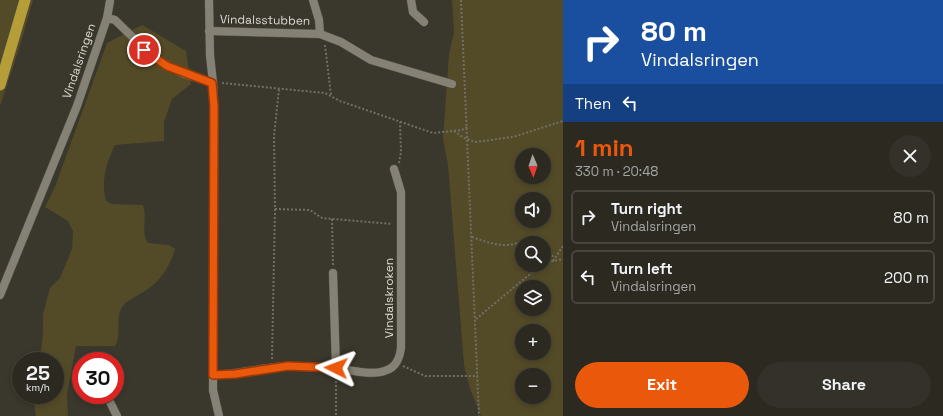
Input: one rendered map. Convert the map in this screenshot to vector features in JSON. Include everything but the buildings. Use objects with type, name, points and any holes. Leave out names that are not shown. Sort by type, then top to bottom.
[{"type":"highway","points":[[0,85],[25,0]]},
{"type":"street","points":[[209,0],[209,31],[214,106],[213,375],[214,400],[219,416]]},
{"type":"street","name":"Vindalsstubben","points":[[313,0],[323,35]]},
{"type":"street","points":[[411,0],[413,12],[424,22]]},
{"type":"street","points":[[107,18],[110,1]]},
{"type":"street","name":"Vindalsringen","points":[[0,295],[74,113],[107,18],[122,25],[154,58],[184,74],[212,83]]},
{"type":"street","name":"Vindalsstubben","points":[[209,31],[323,35],[341,42],[371,60],[452,84]]},
{"type":"street","name":"Vindalskroken","points":[[394,169],[401,192],[401,348],[396,363]]},
{"type":"street","points":[[333,273],[336,368]]},
{"type":"street","points":[[213,375],[235,374],[288,366],[379,372],[388,370],[396,363]]},
{"type":"street","points":[[111,404],[117,416]]},
{"type":"path","points":[[461,0],[468,127],[479,416]]},
{"type":"path","points":[[323,35],[331,95]]},
{"type":"path","points":[[212,83],[230,83],[331,95],[340,101],[433,133],[454,131],[468,127]]},
{"type":"path","points":[[271,368],[275,209],[274,136],[279,89]]},
{"type":"path","points":[[454,131],[475,142],[513,137],[563,121]]},
{"type":"path","points":[[394,169],[400,159],[400,122]]},
{"type":"path","points":[[275,209],[310,210],[322,218],[401,225]]},
{"type":"path","points":[[332,218],[333,273]]},
{"type":"path","points":[[472,237],[487,242],[505,245],[515,244]]},
{"type":"path","points":[[553,261],[563,246]]},
{"type":"path","points":[[551,252],[553,261]]},
{"type":"path","points":[[553,261],[563,259]]},
{"type":"path","points":[[476,320],[532,272]]},
{"type":"path","points":[[396,363],[425,376],[478,376]]},
{"type":"path","points":[[336,368],[336,416]]},
{"type":"shaded area","points":[[0,0],[33,0],[20,46],[0,106]]},
{"type":"shaded area","points":[[452,0],[563,0],[563,416],[481,416],[470,389],[464,365],[448,165],[443,139],[449,54],[454,32]]},
{"type":"shaded area","points":[[142,25],[186,51],[191,84],[172,99],[164,122],[164,141],[115,145],[109,159],[104,179],[106,201],[112,204],[143,205],[145,215],[144,230],[148,243],[169,245],[175,249],[168,267],[156,283],[124,304],[122,307],[119,316],[118,337],[115,346],[76,346],[75,352],[72,352],[72,368],[67,395],[68,416],[36,416],[34,404],[64,404],[64,352],[41,352],[43,314],[50,288],[60,278],[72,249],[73,231],[68,221],[45,207],[55,187],[107,43]]},
{"type":"route","points":[[144,50],[167,66],[184,74],[212,83],[214,106],[213,375],[227,375],[259,369],[288,366],[336,368]]}]
